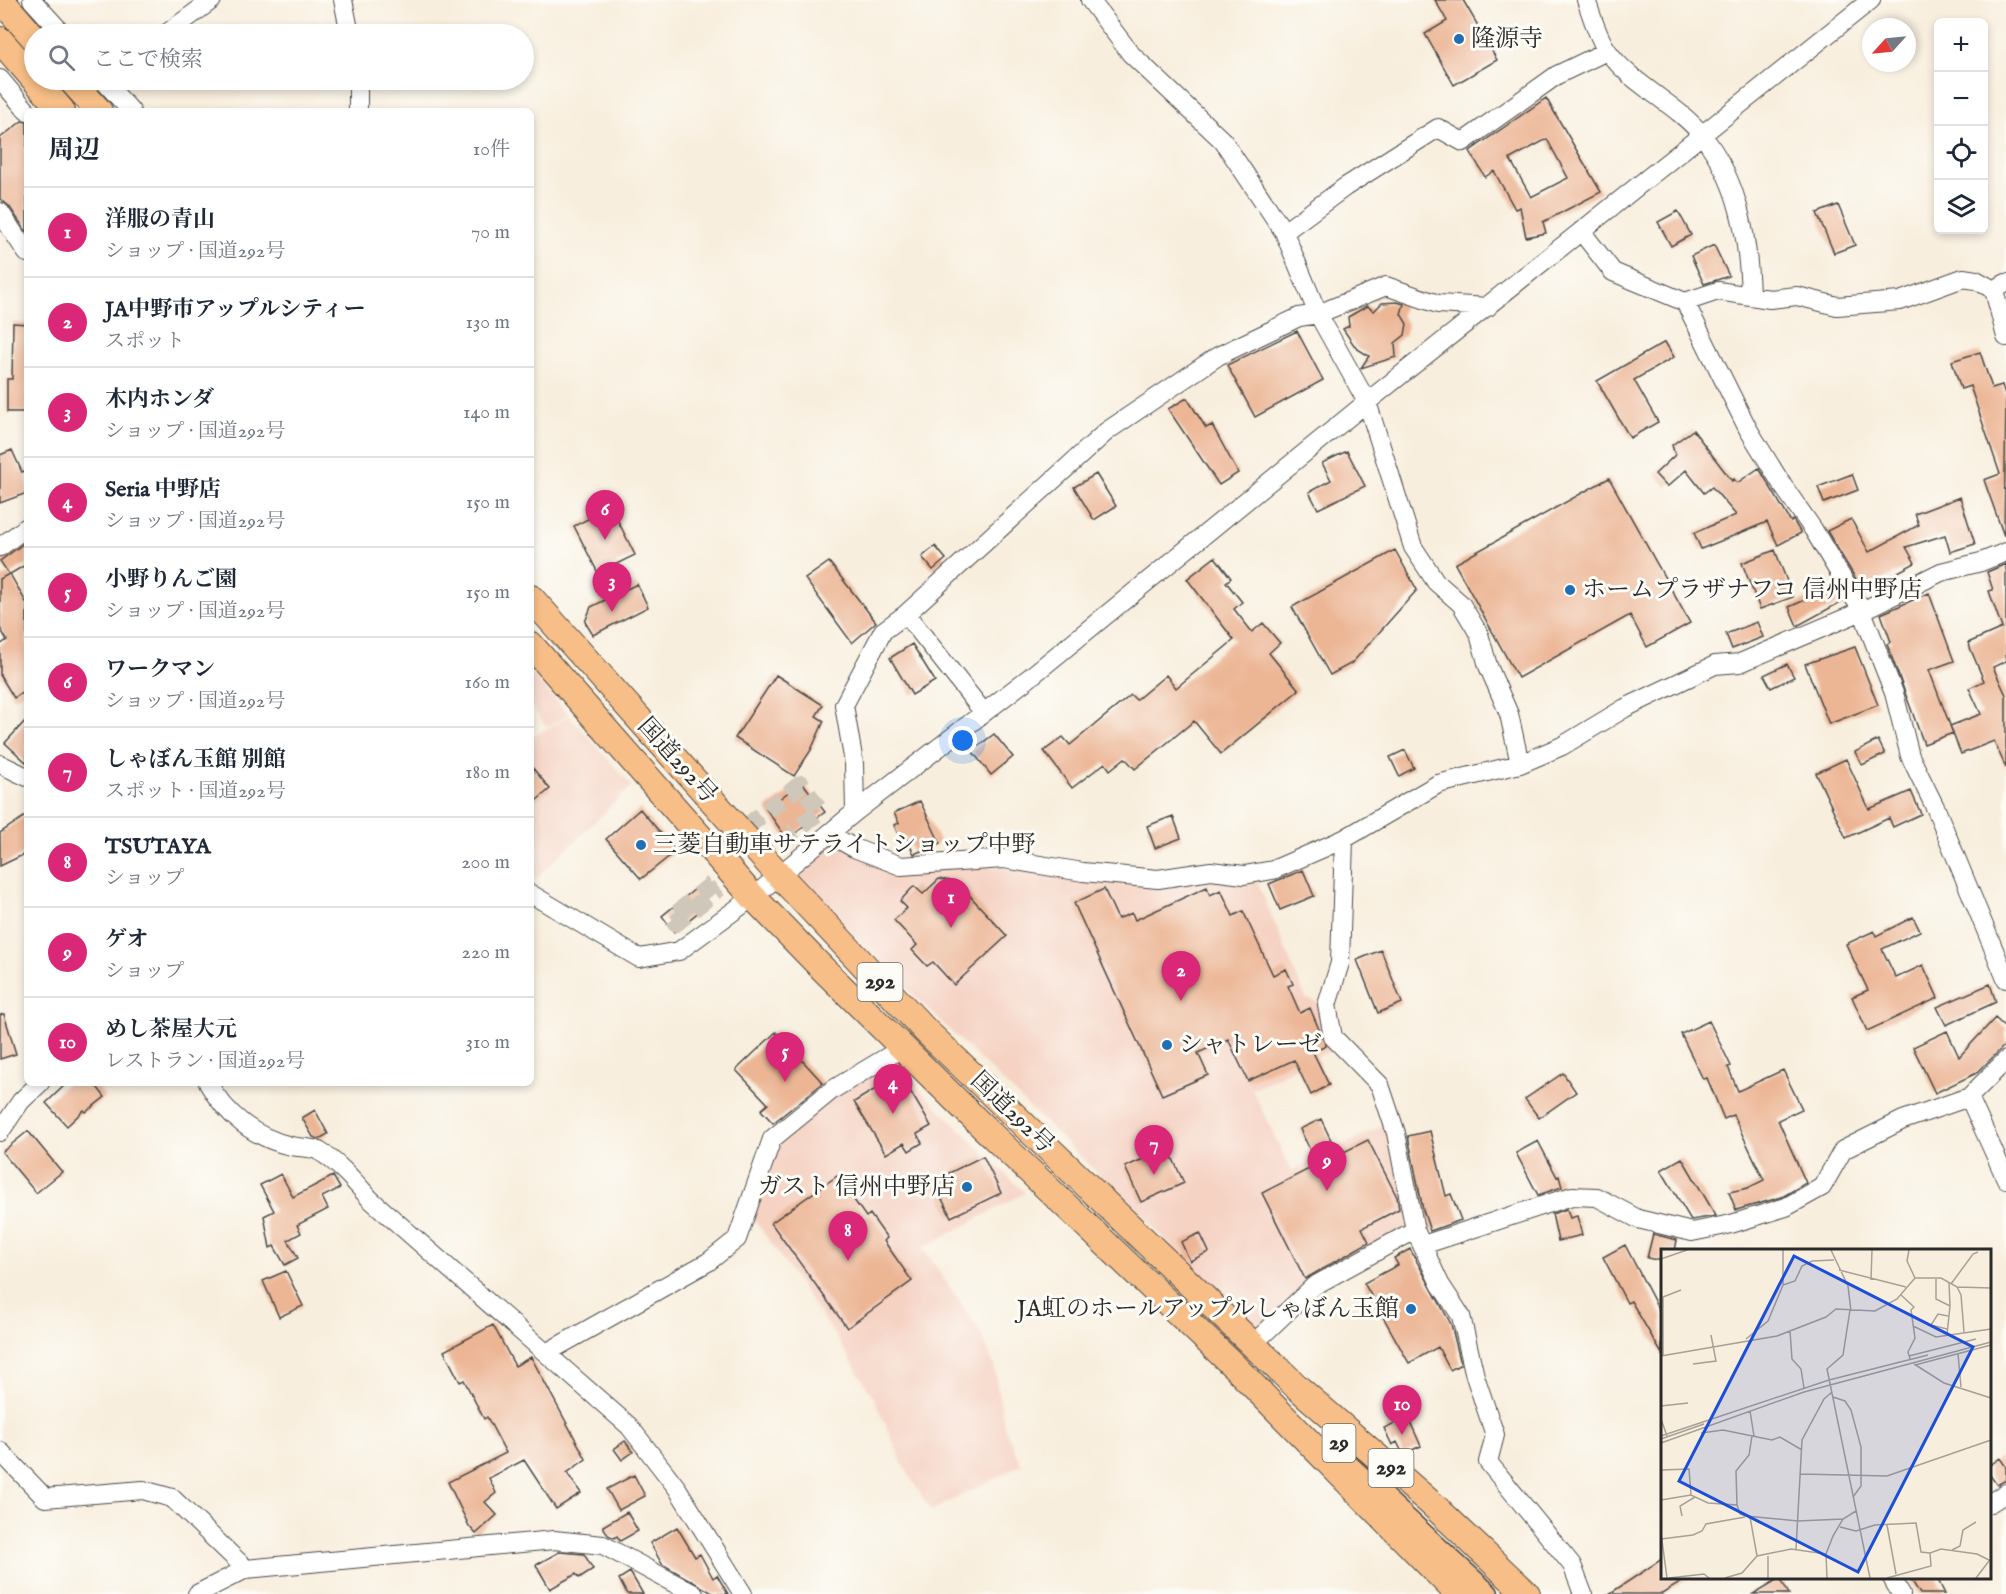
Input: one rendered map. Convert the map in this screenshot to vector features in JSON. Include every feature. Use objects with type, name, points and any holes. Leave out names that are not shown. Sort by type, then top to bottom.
[{"type":"highway","points":[[1,0],[24,26]]},
{"type":"highway","points":[[0,40],[24,67]]},
{"type":"highway","points":[[44,90],[59,108]]},
{"type":"highway","points":[[80,90],[96,108]]},
{"type":"highway","name":"国道292号","points":[[534,601],[779,875],[925,1030],[1297,1387],[1434,1506],[1527,1594]]},
{"type":"highway","name":"国道292号","points":[[534,648],[753,897],[902,1048],[1233,1365],[1458,1594]]},
{"type":"main road","name":"29","points":[[1253,1344],[1288,1388],[1430,1538],[1487,1594]]},
{"type":"main road","name":"29","points":[[1233,1365],[1285,1408],[1430,1538]]},
{"type":"street","points":[[32,0],[54,24]]},
{"type":"street","points":[[180,24],[212,0]]},
{"type":"street","points":[[343,0],[348,24]]},
{"type":"street","points":[[1090,0],[1131,54],[1223,141],[1284,232],[1318,314],[1367,402],[1413,547],[1436,582],[1461,604],[1479,634],[1488,666],[1509,714],[1520,764]]},
{"type":"street","points":[[1586,0],[1607,51],[1638,81],[1672,105],[1703,136],[1737,199],[1749,253],[1750,294]]},
{"type":"street","points":[[534,896],[639,958],[679,951],[753,897],[831,835],[855,812],[984,713],[1367,402],[1871,0]]},
{"type":"street","points":[[1284,232],[1345,187],[1438,128],[1463,141],[1557,75],[1607,51]]},
{"type":"street","points":[[0,80],[24,108]]},
{"type":"street","points":[[114,90],[129,108]]},
{"type":"street","points":[[358,90],[358,108]]},
{"type":"street","points":[[3,222],[24,245]]},
{"type":"street","points":[[1581,231],[1612,272],[1685,302],[1718,291],[1750,294],[1770,299],[1797,296],[1837,306],[1900,301],[1963,278],[1976,280],[2000,287],[2006,337]]},
{"type":"street","points":[[855,812],[854,763],[844,705],[883,631],[906,614],[1107,431],[1218,356],[1299,317],[1318,314],[1386,286],[1438,304],[1488,307]]},
{"type":"street","points":[[1685,302],[1748,429],[1783,486],[1814,529],[1862,611],[1894,693],[1910,756],[1936,809],[2004,970]]},
{"type":"street","points":[[0,548],[24,529]]},
{"type":"street","points":[[831,835],[854,849],[901,866],[1004,859],[1083,872],[1158,879],[1211,871],[1244,875],[1273,870],[1344,839],[1438,784],[1520,764],[1562,746],[1625,708],[1715,665],[1740,663],[1862,611],[1941,572],[1981,562],[2006,552]]},
{"type":"street","points":[[906,614],[984,713]]},
{"type":"street","points":[[0,764],[24,776]]},
{"type":"street","points":[[1344,839],[1340,963],[1327,1005],[1333,1037],[1380,1085],[1395,1133],[1419,1238],[1440,1284],[1461,1316],[1475,1376],[1495,1435],[1488,1462],[1572,1565],[1583,1594]]},
{"type":"street","points":[[546,1353],[708,1262],[737,1239],[772,1139],[832,1090],[902,1048]]},
{"type":"street","points":[[1253,1344],[1314,1286],[1419,1238],[1572,1196],[1597,1197],[1638,1219],[1692,1232],[1731,1224],[1786,1207],[1822,1187],[1843,1150],[1902,1120],[1969,1097],[2006,1060]]},
{"type":"street","points":[[0,1132],[21,1101],[37,1086]]},
{"type":"street","points":[[210,1086],[224,1108],[255,1134],[290,1146],[317,1150],[350,1176],[369,1199],[629,1426],[677,1488],[743,1594]]},
{"type":"street","points":[[1969,1097],[2006,1179]]},
{"type":"street","points":[[0,1451],[45,1498],[143,1490],[172,1498],[246,1569]]},
{"type":"street","points":[[1991,1502],[2006,1493]]},
{"type":"street","points":[[197,1594],[246,1569],[554,1540],[603,1545],[694,1594]]},
{"type":"street","points":[[1893,1579],[1901,1594]]},
{"type":"shaded area","points":[[534,675],[569,715],[546,727],[534,709]]},
{"type":"shaded area","points":[[570,716],[632,786],[534,880],[534,735]]},
{"type":"shaded area","points":[[831,835],[901,866],[949,864],[1083,872],[1254,873],[1306,999],[1327,1005],[1341,1045],[1252,1089],[1291,1171],[1392,1121],[1415,1230],[1314,1286],[1264,1335],[872,955],[789,867]]},
{"type":"shaded area","points":[[886,1057],[1025,1193],[923,1248],[980,1331],[994,1366],[1004,1425],[1021,1465],[931,1511],[903,1465],[874,1398],[834,1334],[747,1209],[772,1139]]},
{"type":"building","name":"隆源寺","points":[[1435,0],[1463,0],[1481,31],[1485,28],[1494,44],[1489,46],[1497,60],[1454,85],[1425,34],[1447,21]]},
{"type":"building","points":[[1546,98],[1601,192],[1543,222],[1546,233],[1526,237],[1520,207],[1515,209],[1494,171],[1485,177],[1470,151]],"holes":[[[1547,139],[1568,178],[1531,197],[1510,159]]]},
{"type":"building","points":[[24,121],[24,228],[9,206],[0,199],[0,138]]},
{"type":"building","points":[[1838,205],[1855,245],[1834,253],[1817,213]]},
{"type":"building","points":[[1678,211],[1691,235],[1671,246],[1658,222]]},
{"type":"building","points":[[1714,245],[1729,276],[1704,284],[1691,256]]},
{"type":"building","points":[[1382,303],[1404,304],[1401,314],[1407,324],[1405,335],[1395,343],[1396,357],[1361,368],[1369,356],[1356,348],[1343,329],[1349,326],[1348,317],[1367,306],[1374,311]]},
{"type":"building","points":[[13,323],[24,324],[24,412],[7,412],[7,379],[12,379]]},
{"type":"building","points":[[1297,331],[1323,380],[1255,417],[1227,365]]},
{"type":"building","points":[[1665,342],[1674,357],[1634,380],[1658,422],[1630,438],[1597,381]]},
{"type":"building","points":[[1980,352],[1992,388],[2002,385],[2006,397],[2004,536],[1984,480],[2000,474],[1970,386],[1961,389],[1952,361]]},
{"type":"building","points":[[1187,398],[1206,428],[1212,425],[1238,473],[1219,485],[1168,409]]},
{"type":"building","points":[[1693,430],[1732,481],[1734,479],[1737,483],[1759,468],[1791,522],[1793,520],[1801,533],[1778,545],[1767,522],[1701,549],[1694,533],[1736,515],[1712,487],[1704,493],[1686,470],[1667,487],[1655,474],[1675,455],[1672,445]]},
{"type":"building","points":[[12,450],[22,472],[24,471],[24,494],[0,503],[0,455]]},
{"type":"building","points":[[1347,451],[1365,486],[1318,509],[1309,492],[1331,480],[1322,463]]},
{"type":"building","points":[[1096,474],[1116,506],[1094,520],[1074,487]]},
{"type":"building","points":[[1852,474],[1858,490],[1824,503],[1818,487]]},
{"type":"building","name":"ホームプラザナフコ 信州中野店","points":[[1609,478],[1690,623],[1647,647],[1630,615],[1518,678],[1455,564]]},
{"type":"building","points":[[1960,497],[1975,544],[1950,552],[1945,535],[1906,547],[1915,563],[1863,591],[1827,531],[1851,519],[1869,552],[1919,525],[1915,514]]},
{"type":"building","points":[[611,507],[635,555],[598,573],[574,526]]},
{"type":"building","points":[[24,543],[24,566],[10,574],[24,599],[24,692],[14,698],[0,675],[0,645],[7,640],[0,628],[0,579],[9,574],[0,561]]},
{"type":"building","points":[[935,546],[946,559],[933,570],[922,557]]},
{"type":"building","points":[[1395,550],[1417,590],[1352,663],[1330,675],[1292,607]]},
{"type":"building","points":[[1775,550],[1793,597],[1760,609],[1742,563]]},
{"type":"building","points":[[1215,557],[1231,578],[1226,582],[1242,602],[1234,609],[1252,632],[1263,623],[1280,643],[1269,653],[1299,690],[1221,754],[1194,721],[1135,769],[1125,758],[1110,770],[1105,763],[1072,788],[1044,751],[1063,737],[1070,745],[1131,695],[1136,700],[1166,675],[1176,688],[1234,640],[1187,579]]},
{"type":"building","points":[[829,562],[876,622],[852,643],[805,579]]},
{"type":"building","points":[[2006,564],[2006,661],[1993,667],[2006,695],[2006,768],[1994,741],[1961,754],[1950,726],[1981,714],[1969,688],[1984,681],[1968,643],[2002,628],[1989,591],[1993,590],[1987,572]]},
{"type":"building","points":[[637,584],[648,607],[593,635],[585,622],[591,607]]},
{"type":"building","points":[[1835,587],[1843,601],[1797,626],[1789,607]]},
{"type":"building","points":[[1929,593],[1954,661],[1929,670],[1953,733],[1924,744],[1887,644],[1891,642],[1881,614]]},
{"type":"building","points":[[1757,622],[1763,637],[1732,649],[1726,634]]},
{"type":"building","points":[[912,644],[935,681],[912,695],[890,658]]},
{"type":"building","points":[[1855,647],[1878,705],[1829,724],[1805,664]]},
{"type":"building","points":[[1787,664],[1794,677],[1771,688],[1764,675]]},
{"type":"building","points":[[776,675],[823,705],[816,716],[824,721],[811,750],[794,776],[735,738]]},
{"type":"building","points":[[24,722],[24,760],[5,743]]},
{"type":"building","points":[[994,734],[1013,757],[991,775],[972,751]]},
{"type":"building","points":[[1878,740],[1885,754],[1862,765],[1855,752]]},
{"type":"building","points":[[1405,750],[1414,768],[1399,776],[1390,757]]},
{"type":"building","points":[[1846,759],[1869,809],[1911,791],[1921,814],[1893,827],[1889,818],[1846,838],[1816,773]]},
{"type":"building","points":[[534,770],[550,789],[534,802]]},
{"type":"building","points":[[802,782],[825,812],[787,839],[766,809]]},
{"type":"building","points":[[920,801],[940,843],[914,854],[906,837],[900,839],[894,825],[899,823],[894,813]]},
{"type":"building","name":"三菱自動車サテライトショップ中野","points":[[640,809],[676,851],[641,879],[606,839]]},
{"type":"building","points":[[1173,816],[1181,838],[1155,848],[1147,826]]},
{"type":"building","points":[[24,817],[24,854],[0,866],[0,833]]},
{"type":"building","points":[[1303,870],[1314,896],[1280,910],[1269,884]]},
{"type":"building","points":[[939,879],[957,882],[1007,936],[954,985],[933,962],[927,966],[912,950],[917,945],[894,920],[907,908],[900,901],[914,886],[923,894]]},
{"type":"building","points":[[1207,887],[1210,895],[1221,890],[1233,916],[1243,911],[1273,975],[1286,969],[1293,984],[1288,986],[1300,1013],[1310,1008],[1326,1046],[1313,1052],[1329,1085],[1311,1095],[1294,1060],[1248,1081],[1228,1039],[1198,1053],[1208,1075],[1162,1095],[1074,903],[1104,889],[1118,919],[1132,913],[1135,920]]},
{"type":"building","points":[[695,889],[707,905],[674,932],[662,916]]},
{"type":"building","points":[[1913,917],[1920,931],[1882,949],[1896,978],[1923,965],[1938,998],[1867,1031],[1852,997],[1868,990],[1846,944],[1874,931],[1876,936]]},
{"type":"building","points":[[1381,950],[1402,1003],[1378,1013],[1357,960]]},
{"type":"building","points":[[1990,984],[1996,1002],[1946,1025],[1937,1007]]},
{"type":"building","points":[[4,1014],[16,1054],[0,1059],[0,1015]]},
{"type":"building","points":[[1995,1018],[2006,1028],[2006,1044],[1977,1073],[1935,1093],[1913,1047],[1947,1031],[1959,1057]]},
{"type":"building","points":[[1709,1021],[1731,1066],[1728,1067],[1738,1091],[1783,1070],[1802,1109],[1778,1120],[1806,1183],[1782,1197],[1736,1210],[1729,1192],[1748,1188],[1764,1180],[1733,1115],[1724,1119],[1707,1078],[1703,1079],[1681,1034]]},
{"type":"building","points":[[776,1032],[823,1083],[773,1123],[761,1110],[768,1104],[736,1070]]},
{"type":"building","points":[[1563,1073],[1576,1092],[1539,1118],[1525,1099]]},
{"type":"building","points":[[900,1074],[931,1126],[917,1134],[922,1143],[909,1151],[904,1143],[886,1154],[854,1102]]},
{"type":"building","points":[[64,1086],[96,1086],[105,1097],[86,1112],[84,1110],[67,1126],[46,1103]]},
{"type":"building","points":[[315,1110],[328,1134],[319,1139],[313,1137],[302,1118]]},
{"type":"building","points":[[1321,1119],[1338,1155],[1368,1140],[1397,1197],[1399,1209],[1362,1228],[1369,1242],[1305,1279],[1262,1193],[1317,1165],[1300,1129]]},
{"type":"building","points":[[28,1131],[62,1172],[36,1193],[2,1152]]},
{"type":"building","points":[[1430,1131],[1446,1196],[1451,1194],[1461,1220],[1430,1231],[1423,1210],[1408,1136]]},
{"type":"building","points":[[1538,1141],[1557,1177],[1559,1176],[1562,1187],[1538,1195],[1516,1153]]},
{"type":"building","points":[[1168,1148],[1184,1183],[1141,1202],[1125,1167]]},
{"type":"building","name":"ガスト 信州中野店","points":[[983,1156],[1001,1193],[951,1217],[933,1181]]},
{"type":"building","points":[[1682,1158],[1716,1216],[1691,1220],[1661,1170]]},
{"type":"building","points":[[281,1174],[293,1197],[333,1176],[340,1188],[322,1197],[328,1209],[297,1225],[301,1233],[288,1240],[298,1258],[285,1265],[274,1246],[270,1248],[264,1216],[274,1211],[260,1185]]},
{"type":"building","points":[[837,1176],[866,1217],[870,1214],[887,1238],[884,1241],[912,1281],[847,1328],[771,1223]]},
{"type":"building","points":[[1567,1209],[1570,1218],[1577,1216],[1582,1235],[1558,1241],[1552,1214]]},
{"type":"building","points":[[1200,1233],[1209,1252],[1190,1261],[1181,1242]]},
{"type":"building","points":[[1653,1234],[1677,1240],[1675,1249],[1661,1249],[1661,1261],[1647,1258]]},
{"type":"building","points":[[1625,1245],[1661,1314],[1661,1352],[1631,1301],[1627,1303],[1603,1257]]},
{"type":"building","name":"JA虹のホールアップルしゃぼん玉館","points":[[1410,1249],[1451,1324],[1461,1364],[1450,1370],[1438,1347],[1409,1363],[1364,1283],[1398,1265],[1394,1258]]},
{"type":"building","points":[[286,1271],[303,1306],[279,1317],[263,1281]]},
{"type":"building","points":[[493,1325],[515,1366],[531,1357],[586,1459],[567,1473],[581,1493],[556,1509],[524,1460],[489,1478],[496,1493],[485,1502],[497,1515],[476,1534],[469,1526],[448,1482],[506,1453],[487,1417],[484,1419],[464,1380],[460,1382],[444,1351]]},
{"type":"building","points":[[1408,1417],[1421,1446],[1403,1454],[1397,1442],[1392,1445],[1384,1428]]},
{"type":"building","points":[[625,1441],[633,1452],[622,1460],[614,1449]]},
{"type":"building","points":[[2000,1458],[2006,1467],[2006,1480],[1997,1485],[1991,1477],[1991,1465]]},
{"type":"building","points":[[634,1475],[645,1496],[619,1510],[607,1489]]},
{"type":"building","points":[[627,1512],[638,1531],[620,1541],[617,1536],[614,1538],[608,1535],[603,1526]]},
{"type":"building","points":[[677,1527],[695,1557],[700,1554],[713,1578],[717,1575],[728,1594],[714,1594],[662,1564],[650,1543]]},
{"type":"building","points":[[559,1552],[584,1554],[593,1569],[579,1578],[576,1574],[550,1589],[536,1565]]},
{"type":"building","points":[[1661,1560],[1661,1579],[1686,1579],[1662,1594],[1609,1594]]},
{"type":"building","points":[[630,1572],[643,1594],[627,1594],[619,1579]]},
{"type":"building","points":[[1781,1579],[1789,1594],[1753,1594]]},
{"type":"building","points":[[1911,1579],[1938,1579],[1945,1594],[1920,1594]]},
{"type":"tunnel","points":[[746,827],[801,784],[820,811],[792,833]]},
{"type":"tunnel","points":[[712,884],[672,918],[676,923],[719,888]]},
{"type":"place","name":"隆源寺","points":[[1459,39]]},
{"type":"place","name":"ワークマン","points":[[605,540]]},
{"type":"place","name":"ホームプラザナフコ 信州中野店","points":[[1570,590]]},
{"type":"place","name":"木内ホンダ","points":[[612,612]]},
{"type":"place","name":"三菱自動車サテライトショップ中野","points":[[641,845]]},
{"type":"place","name":"洋服の青山","points":[[951,928]]},
{"type":"place","name":"JA中野市アップルシティー","points":[[1181,1001]]},
{"type":"place","name":"シャトレーゼ","points":[[1167,1045]]},
{"type":"place","name":"小野りんご園","points":[[785,1082]]},
{"type":"place","name":"Seria 中野店","points":[[893,1114]]},
{"type":"place","name":"しゃぼん玉館 別館","points":[[1154,1175]]},
{"type":"place","name":"ガスト 信州中野店","points":[[967,1187]]},
{"type":"place","name":"ゲオ","points":[[1327,1191]]},
{"type":"place","name":"TSUTAYA","points":[[848,1261]]},
{"type":"place","name":"JA虹のホールアップルしゃぼん玉館","points":[[1411,1309]]},
{"type":"place","name":"めし茶屋大元","points":[[1402,1435]]}]
